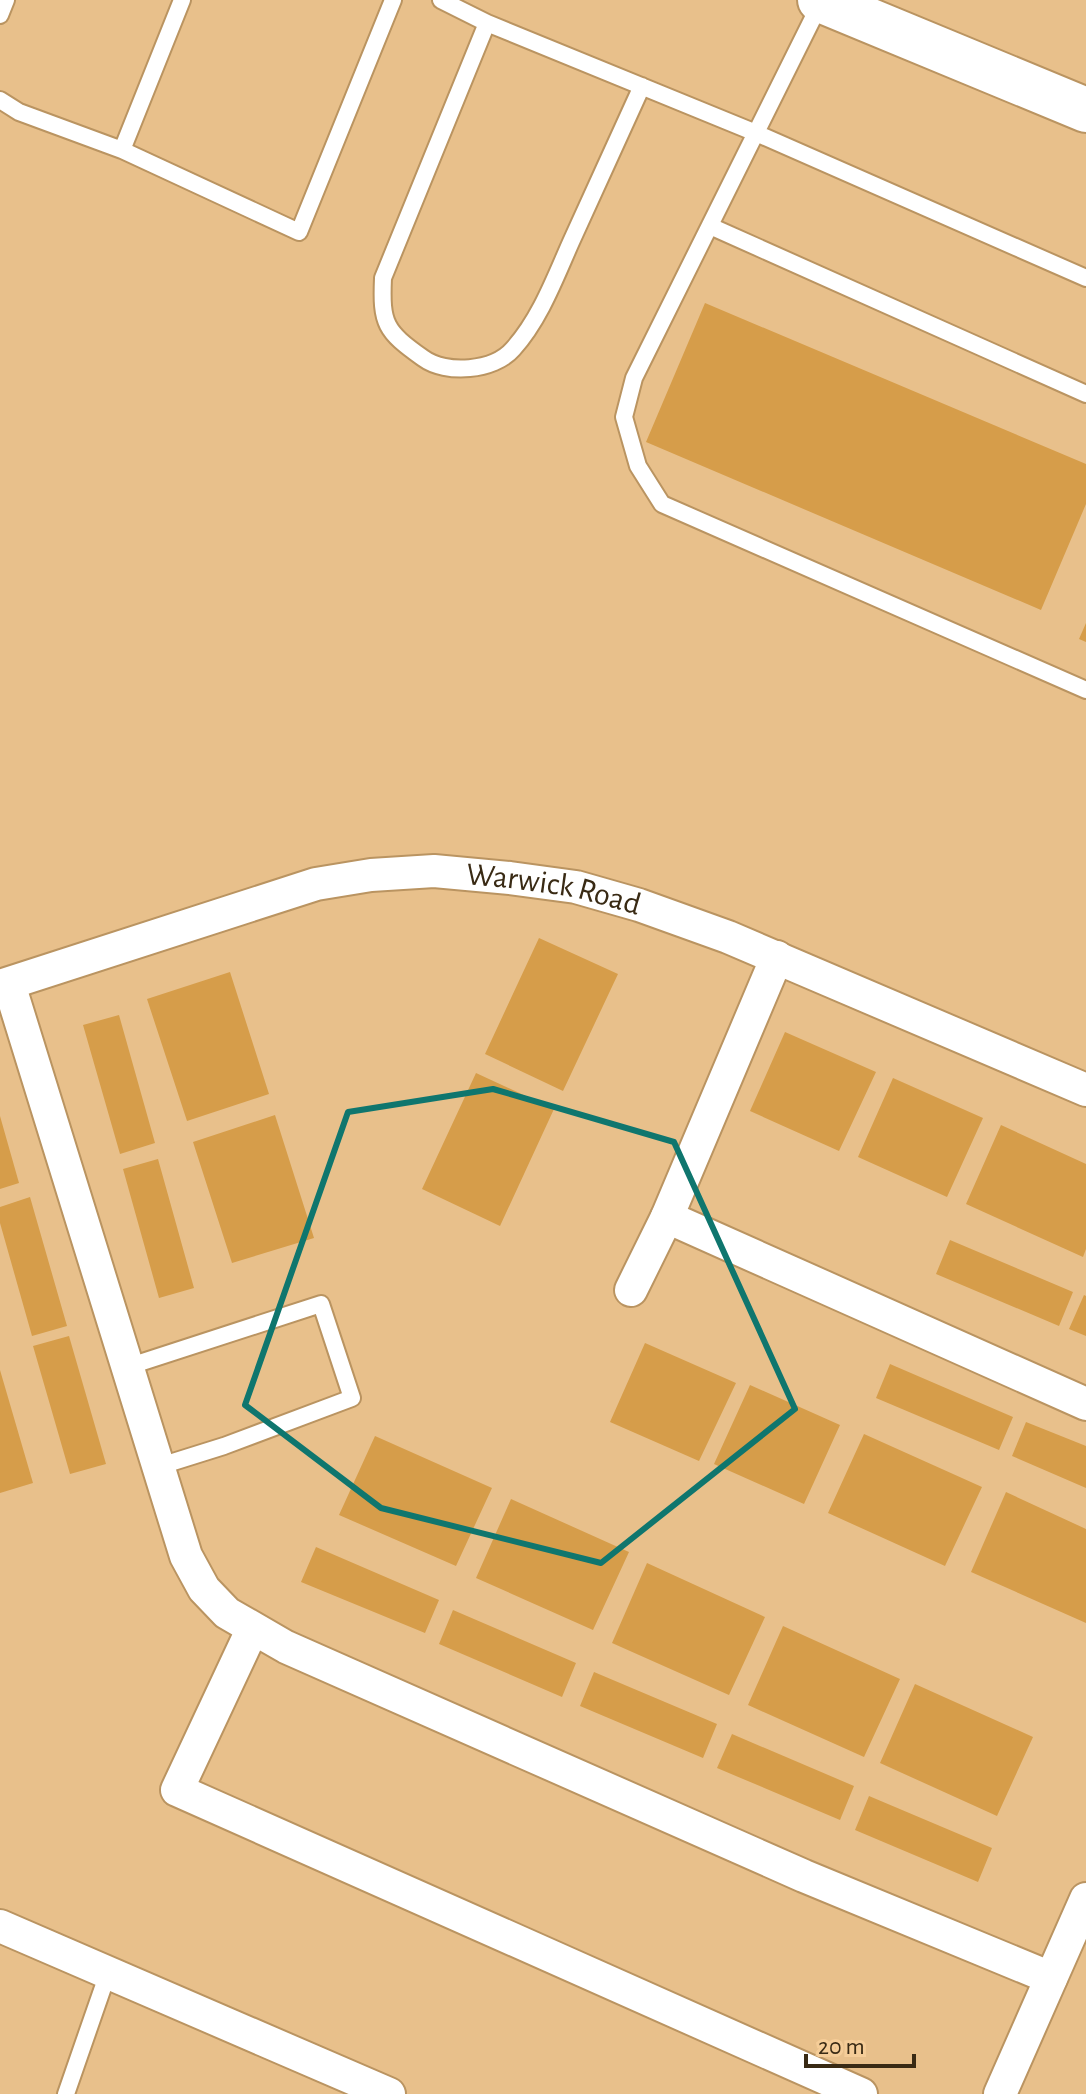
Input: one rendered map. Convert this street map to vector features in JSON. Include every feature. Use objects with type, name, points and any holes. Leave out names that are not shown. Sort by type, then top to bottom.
[{"type":"street","points":[[821,0],[1086,110]]},
{"type":"street","name":"Warwick Road","points":[[5,985],[316,884],[371,875],[434,871],[576,887],[654,910],[777,957],[1086,1090]]},
{"type":"street","points":[[631,1290],[667,1217],[777,957]]},
{"type":"street","points":[[5,985],[186,1556],[204,1589],[227,1613],[286,1647],[789,1870],[1051,1978]]},
{"type":"street","points":[[667,1217],[1086,1404]]},
{"type":"street","points":[[252,1630],[177,1790],[861,2094]]},
{"type":"street","points":[[1000,2094],[1086,1899]]},
{"type":"street","points":[[0,1926],[389,2094]]},
{"type":"lane","points":[[0,15],[6,0]]},
{"type":"lane","points":[[122,150],[182,0]]},
{"type":"lane","points":[[0,100],[19,112],[122,150],[299,232],[393,0]]},
{"type":"lane","points":[[821,0],[634,378],[624,417],[638,466],[662,504],[1086,690]]},
{"type":"lane","points":[[453,3],[487,23],[756,133],[1086,278]]},
{"type":"lane","points":[[487,23],[383,278],[381,313],[397,340],[430,363],[455,368],[482,367],[512,351],[542,305],[642,86]]},
{"type":"lane","points":[[710,226],[1086,394]]},
{"type":"lane","points":[[127,1367],[321,1304],[352,1398],[224,1446],[157,1467]]},
{"type":"lane","points":[[66,2094],[108,1973]]},
{"type":"highlighted area","points":[[493,1089],[674,1142],[795,1409],[601,1563],[381,1508],[245,1405],[348,1112]]},
{"type":"building","points":[[705,303],[1086,464],[1086,504],[1041,610],[646,442]]},
{"type":"building","points":[[1086,623],[1086,642],[1079,639]]},
{"type":"building","points":[[539,938],[618,974],[563,1091],[485,1054]]},
{"type":"building","points":[[230,972],[269,1094],[187,1121],[147,999]]},
{"type":"building","points":[[119,1015],[155,1143],[120,1154],[83,1025]]},
{"type":"building","points":[[785,1032],[876,1072],[839,1151],[750,1111]]},
{"type":"building","points":[[476,1073],[554,1109],[500,1226],[422,1189]]},
{"type":"building","points":[[893,1078],[983,1118],[947,1197],[858,1157]]},
{"type":"building","points":[[275,1115],[314,1238],[232,1263],[193,1142]]},
{"type":"building","points":[[0,1116],[19,1183],[0,1189]]},
{"type":"building","points":[[1001,1125],[1086,1164],[1086,1249],[1083,1257],[966,1204]]},
{"type":"building","points":[[158,1159],[194,1288],[159,1298],[123,1169]]},
{"type":"building","points":[[30,1197],[67,1326],[32,1336],[0,1223],[0,1207]]},
{"type":"building","points":[[950,1240],[1073,1292],[1059,1326],[936,1274]]},
{"type":"building","points":[[1086,1296],[1086,1336],[1069,1329]]},
{"type":"building","points":[[69,1336],[106,1464],[70,1474],[33,1346]]},
{"type":"building","points":[[645,1343],[736,1383],[699,1461],[610,1422]]},
{"type":"building","points":[[890,1364],[1013,1417],[999,1450],[876,1398]]},
{"type":"building","points":[[0,1370],[33,1483],[0,1493]]},
{"type":"building","points":[[750,1385],[840,1425],[804,1504],[714,1464]]},
{"type":"building","points":[[1026,1422],[1086,1446],[1086,1488],[1012,1456]]},
{"type":"building","points":[[864,1434],[982,1487],[945,1566],[828,1513]]},
{"type":"building","points":[[375,1436],[492,1488],[456,1566],[339,1515]]},
{"type":"building","points":[[1006,1492],[1086,1529],[1086,1623],[971,1572]]},
{"type":"building","points":[[511,1499],[629,1552],[593,1630],[476,1578]]},
{"type":"building","points":[[316,1547],[439,1600],[425,1633],[301,1582]]},
{"type":"building","points":[[647,1563],[765,1617],[729,1695],[612,1643]]},
{"type":"building","points":[[453,1610],[576,1663],[562,1697],[439,1644]]},
{"type":"building","points":[[783,1626],[900,1679],[864,1757],[748,1705]]},
{"type":"building","points":[[594,1672],[717,1724],[703,1758],[580,1706]]},
{"type":"building","points":[[915,1684],[1033,1737],[997,1816],[880,1763]]},
{"type":"building","points":[[732,1734],[854,1786],[840,1820],[717,1768]]},
{"type":"building","points":[[869,1796],[992,1848],[978,1882],[855,1830]]}]
